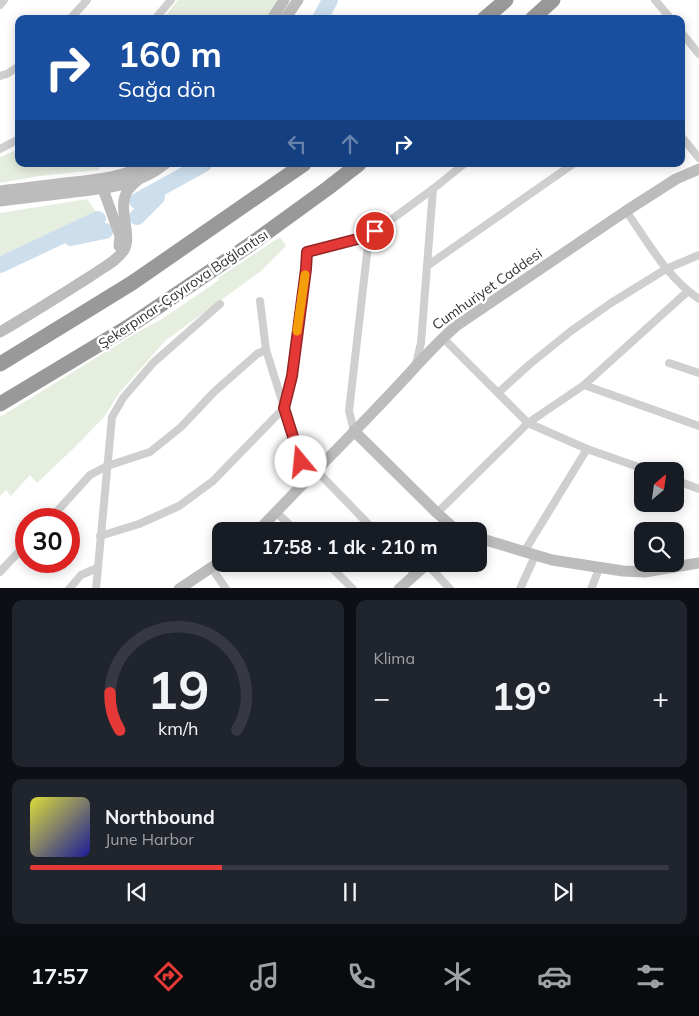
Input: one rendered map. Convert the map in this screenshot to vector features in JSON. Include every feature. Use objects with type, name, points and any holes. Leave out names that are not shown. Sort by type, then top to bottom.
[{"type":"highway","points":[[489,15],[506,0]]},
{"type":"highway","points":[[536,15],[553,0]]},
{"type":"highway","points":[[0,364],[132,284],[300,167]]},
{"type":"highway","name":"Şekerpınar-Çayırova Bağlantısı","points":[[0,404],[128,327],[248,246],[355,167]]},
{"type":"street","points":[[0,5],[4,0]]},
{"type":"street","points":[[74,15],[87,0]]},
{"type":"street","points":[[158,15],[171,0]]},
{"type":"street","points":[[274,15],[283,0]]},
{"type":"street","points":[[288,15],[298,0]]},
{"type":"street","points":[[655,0],[667,15]]},
{"type":"street","points":[[685,37],[699,54]]},
{"type":"street","points":[[0,76],[15,69]]},
{"type":"street","points":[[0,149],[15,141]]},
{"type":"street","points":[[685,141],[699,158]]},
{"type":"street","points":[[0,190],[88,181],[119,175],[141,167]]},
{"type":"street","points":[[0,200],[103,189],[126,184],[160,167]]},
{"type":"street","points":[[100,536],[139,524],[179,506],[213,481],[284,408],[292,376],[307,252],[369,236],[433,190],[460,167]]},
{"type":"street","points":[[427,266],[569,167]]},
{"type":"street","name":"Cumhuriyet Caddesi","points":[[267,522],[456,326],[626,211],[676,179],[699,169]]},
{"type":"street","points":[[0,332],[116,259],[124,249],[127,237],[124,218],[125,198],[129,189],[139,179]]},
{"type":"street","points":[[88,181],[98,183],[103,189],[120,236],[119,249],[106,266]]},
{"type":"street","points":[[416,366],[421,343],[433,190]]},
{"type":"street","points":[[626,211],[666,269],[687,292],[699,299]]},
{"type":"street","points":[[369,236],[349,411],[354,430],[447,522]]},
{"type":"street","points":[[498,393],[571,331],[611,303],[666,269],[699,254]]},
{"type":"street","points":[[437,514],[528,423],[584,385],[687,292]]},
{"type":"street","points":[[0,326],[62,294]]},
{"type":"street","points":[[260,301],[266,350],[307,480]]},
{"type":"street","points":[[96,588],[112,417],[123,398],[153,363],[220,304]]},
{"type":"street","points":[[443,338],[528,423],[587,449],[634,465]]},
{"type":"street","points":[[60,508],[90,476],[107,466],[150,452],[181,427],[214,392],[250,360],[266,350]]},
{"type":"street","points":[[669,363],[699,373]]},
{"type":"street","points":[[584,385],[699,426]]},
{"type":"street","points":[[520,588],[530,554],[587,449]]},
{"type":"street","points":[[316,470],[366,522]]},
{"type":"street","points":[[684,483],[699,489]]},
{"type":"street","points":[[276,512],[287,522]]},
{"type":"street","points":[[487,541],[552,560],[623,572],[644,572],[699,563]]},
{"type":"street","points":[[0,572],[15,556]]},
{"type":"street","points":[[179,588],[212,567]]},
{"type":"street","points":[[68,588],[81,575],[97,568]]},
{"type":"street","points":[[591,588],[599,569]]},
{"type":"street","points":[[219,572],[226,588]]},
{"type":"street","points":[[336,572],[353,588]]},
{"type":"street","points":[[399,588],[417,572]]},
{"type":"street","points":[[435,572],[450,588]]},
{"type":"shaded area","points":[[178,0],[277,0],[278,3],[270,15],[166,15]]},
{"type":"shaded area","points":[[15,151],[15,167],[99,167],[99,170],[39,176],[0,183],[0,157]]},
{"type":"shaded area","points":[[87,199],[97,213],[31,243],[0,260],[0,213]]},
{"type":"shaded area","points":[[280,237],[286,246],[261,271],[166,340],[120,392],[104,417],[37,483],[30,475],[11,496],[6,490],[0,496],[0,417],[162,319],[219,280],[218,278]]},
{"type":"waterway","points":[[322,15],[330,0]]},
{"type":"waterway","points":[[137,201],[199,167]]},
{"type":"waterway","points":[[137,217],[157,197]]},
{"type":"waterway","points":[[0,265],[98,219]]},
{"type":"waterway","points":[[71,238],[105,231]]},
{"type":"slow traffic","points":[[297,331],[305,275]]},
{"type":"route","points":[[301,462],[284,408],[292,376],[307,252],[369,236],[375,231]]}]
